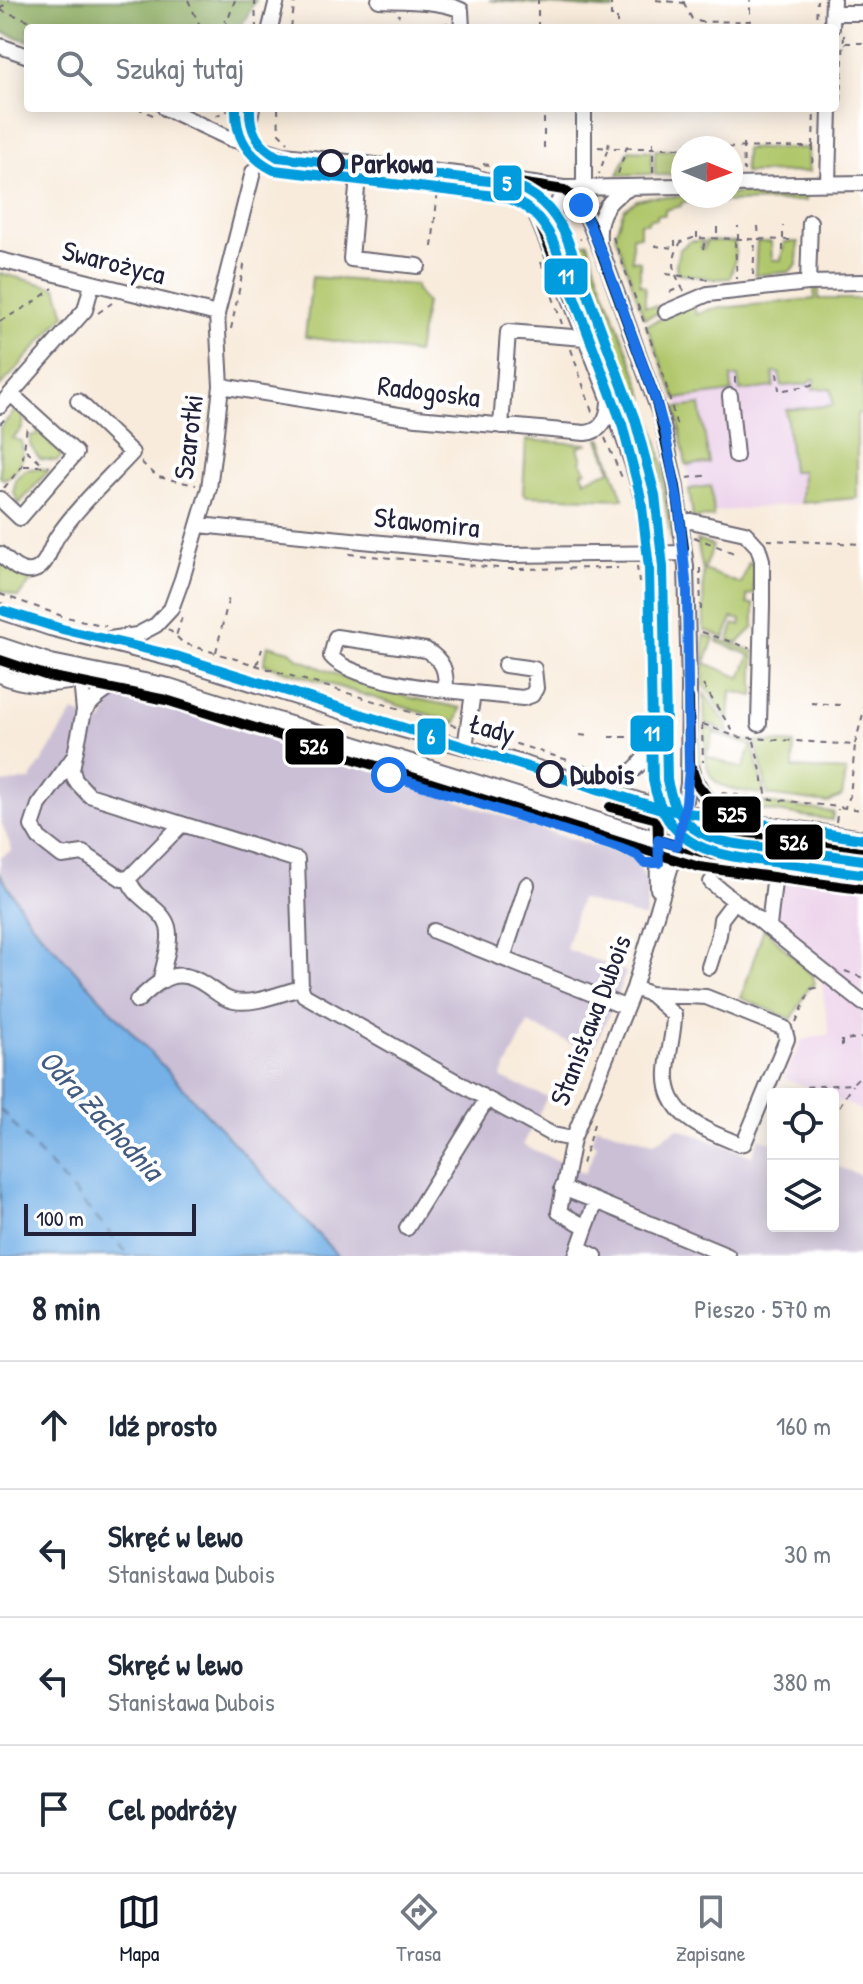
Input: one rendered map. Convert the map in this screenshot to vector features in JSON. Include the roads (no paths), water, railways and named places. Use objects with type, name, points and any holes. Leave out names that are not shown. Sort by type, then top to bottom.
[{"type":"street","points":[[271,24],[277,0]]},
{"type":"street","points":[[379,0],[444,3],[461,10],[462,24]]},
{"type":"street","points":[[836,18],[863,13]]},
{"type":"street","points":[[0,46],[24,55]]},
{"type":"street","points":[[174,112],[245,144],[292,157],[548,186],[671,186]]},
{"type":"street","points":[[245,144],[251,112]]},
{"type":"street","points":[[584,112],[584,188]]},
{"type":"street","points":[[828,183],[835,112]]},
{"type":"street","points":[[359,164],[351,259],[418,266]]},
{"type":"street","name":"Szarotki","points":[[81,637],[126,638],[145,632],[159,623],[174,603],[199,525],[211,473],[221,386],[217,314],[257,172]]},
{"type":"street","name":"Stanisława Dubois","points":[[469,176],[503,186],[529,205],[537,218],[609,398],[643,496],[652,554],[648,716],[659,863],[655,919]]},
{"type":"street","points":[[743,180],[863,183]]},
{"type":"street","points":[[548,186],[567,192],[584,188]]},
{"type":"street","name":"Stanisława Dubois","points":[[602,252],[598,229],[607,205],[619,193],[640,186]]},
{"type":"street","name":"Stanisława Dubois","points":[[561,278],[554,246],[553,221],[557,202],[567,192],[584,211],[602,252],[661,417],[684,553],[689,755],[684,812],[677,846],[634,988],[573,1139],[562,1188]]},
{"type":"street","points":[[808,283],[810,222]]},
{"type":"street","name":"Swarożyca","points":[[0,260],[217,314]]},
{"type":"street","points":[[666,312],[715,293],[808,283],[863,282]]},
{"type":"street","points":[[0,499],[20,518],[76,453],[32,413],[8,399],[85,310],[92,284]]},
{"type":"street","points":[[501,426],[508,332],[585,338]]},
{"type":"street","name":"Radogoska","points":[[221,386],[417,418],[590,432],[601,426],[607,415],[609,398]]},
{"type":"street","points":[[733,391],[736,456]]},
{"type":"street","points":[[0,554],[15,567],[35,571],[66,526],[132,453],[78,401]]},
{"type":"street","points":[[681,522],[691,521],[738,531],[754,540],[762,560],[759,724]]},
{"type":"street","name":"Sławomira","points":[[199,525],[495,555],[652,554]]},
{"type":"street","points":[[652,554],[684,553]]},
{"type":"street","points":[[0,611],[81,637]]},
{"type":"street","name":"Łady","points":[[81,637],[184,662],[657,806],[863,838]]},
{"type":"street","points":[[446,690],[446,670],[439,658],[426,650],[336,637],[331,656],[338,665],[382,679],[446,690],[473,693],[523,698],[532,695],[536,688],[534,669],[505,665]]},
{"type":"street","points":[[0,645],[83,674]]},
{"type":"street","points":[[0,675],[31,685],[83,674]]},
{"type":"street","points":[[83,674],[84,711],[73,758],[75,780],[89,795],[297,860],[301,988],[304,995],[553,1135],[573,1139]]},
{"type":"street","name":"Łady","points":[[83,674],[137,677],[677,846],[712,855],[862,875]]},
{"type":"street","points":[[84,711],[111,686],[137,677]]},
{"type":"street","points":[[465,747],[473,693]]},
{"type":"street","name":"Łady","points":[[572,778],[608,780],[632,773],[648,751],[648,716]]},
{"type":"street","points":[[689,755],[694,778],[704,795],[719,809],[743,821]]},
{"type":"street","points":[[73,758],[39,805],[32,826],[39,838],[62,856],[83,853],[122,879],[129,878],[182,824]]},
{"type":"street","points":[[862,875],[863,845]]},
{"type":"street","points":[[769,926],[776,864]]},
{"type":"street","points":[[129,878],[130,886],[161,913],[169,929],[161,978]]},
{"type":"street","points":[[711,882],[863,1003]]},
{"type":"street","points":[[503,958],[527,885]]},
{"type":"street","points":[[709,967],[721,919],[734,902]]},
{"type":"street","points":[[434,931],[625,1007]]},
{"type":"street","points":[[137,1001],[161,978],[174,975],[204,983],[228,1000],[239,1002],[301,988]]},
{"type":"street","points":[[634,988],[650,994],[706,997],[778,1025],[787,1033],[744,1143],[739,1144],[696,1127],[684,1117],[668,1088],[674,1015],[650,994]]},
{"type":"street","points":[[407,1228],[487,1099]]},
{"type":"street","points":[[586,1227],[559,1212],[562,1188],[728,1256]]},
{"type":"street","points":[[595,1256],[578,1252],[596,1201]]},
{"type":"water","name":"Odra Zachodnia","points":[[0,874],[31,923],[338,1256],[0,1256]]},
{"type":"place","name":"Parkowa","points":[[331,163]]},
{"type":"place","name":"Dubois","points":[[550,774]]}]
